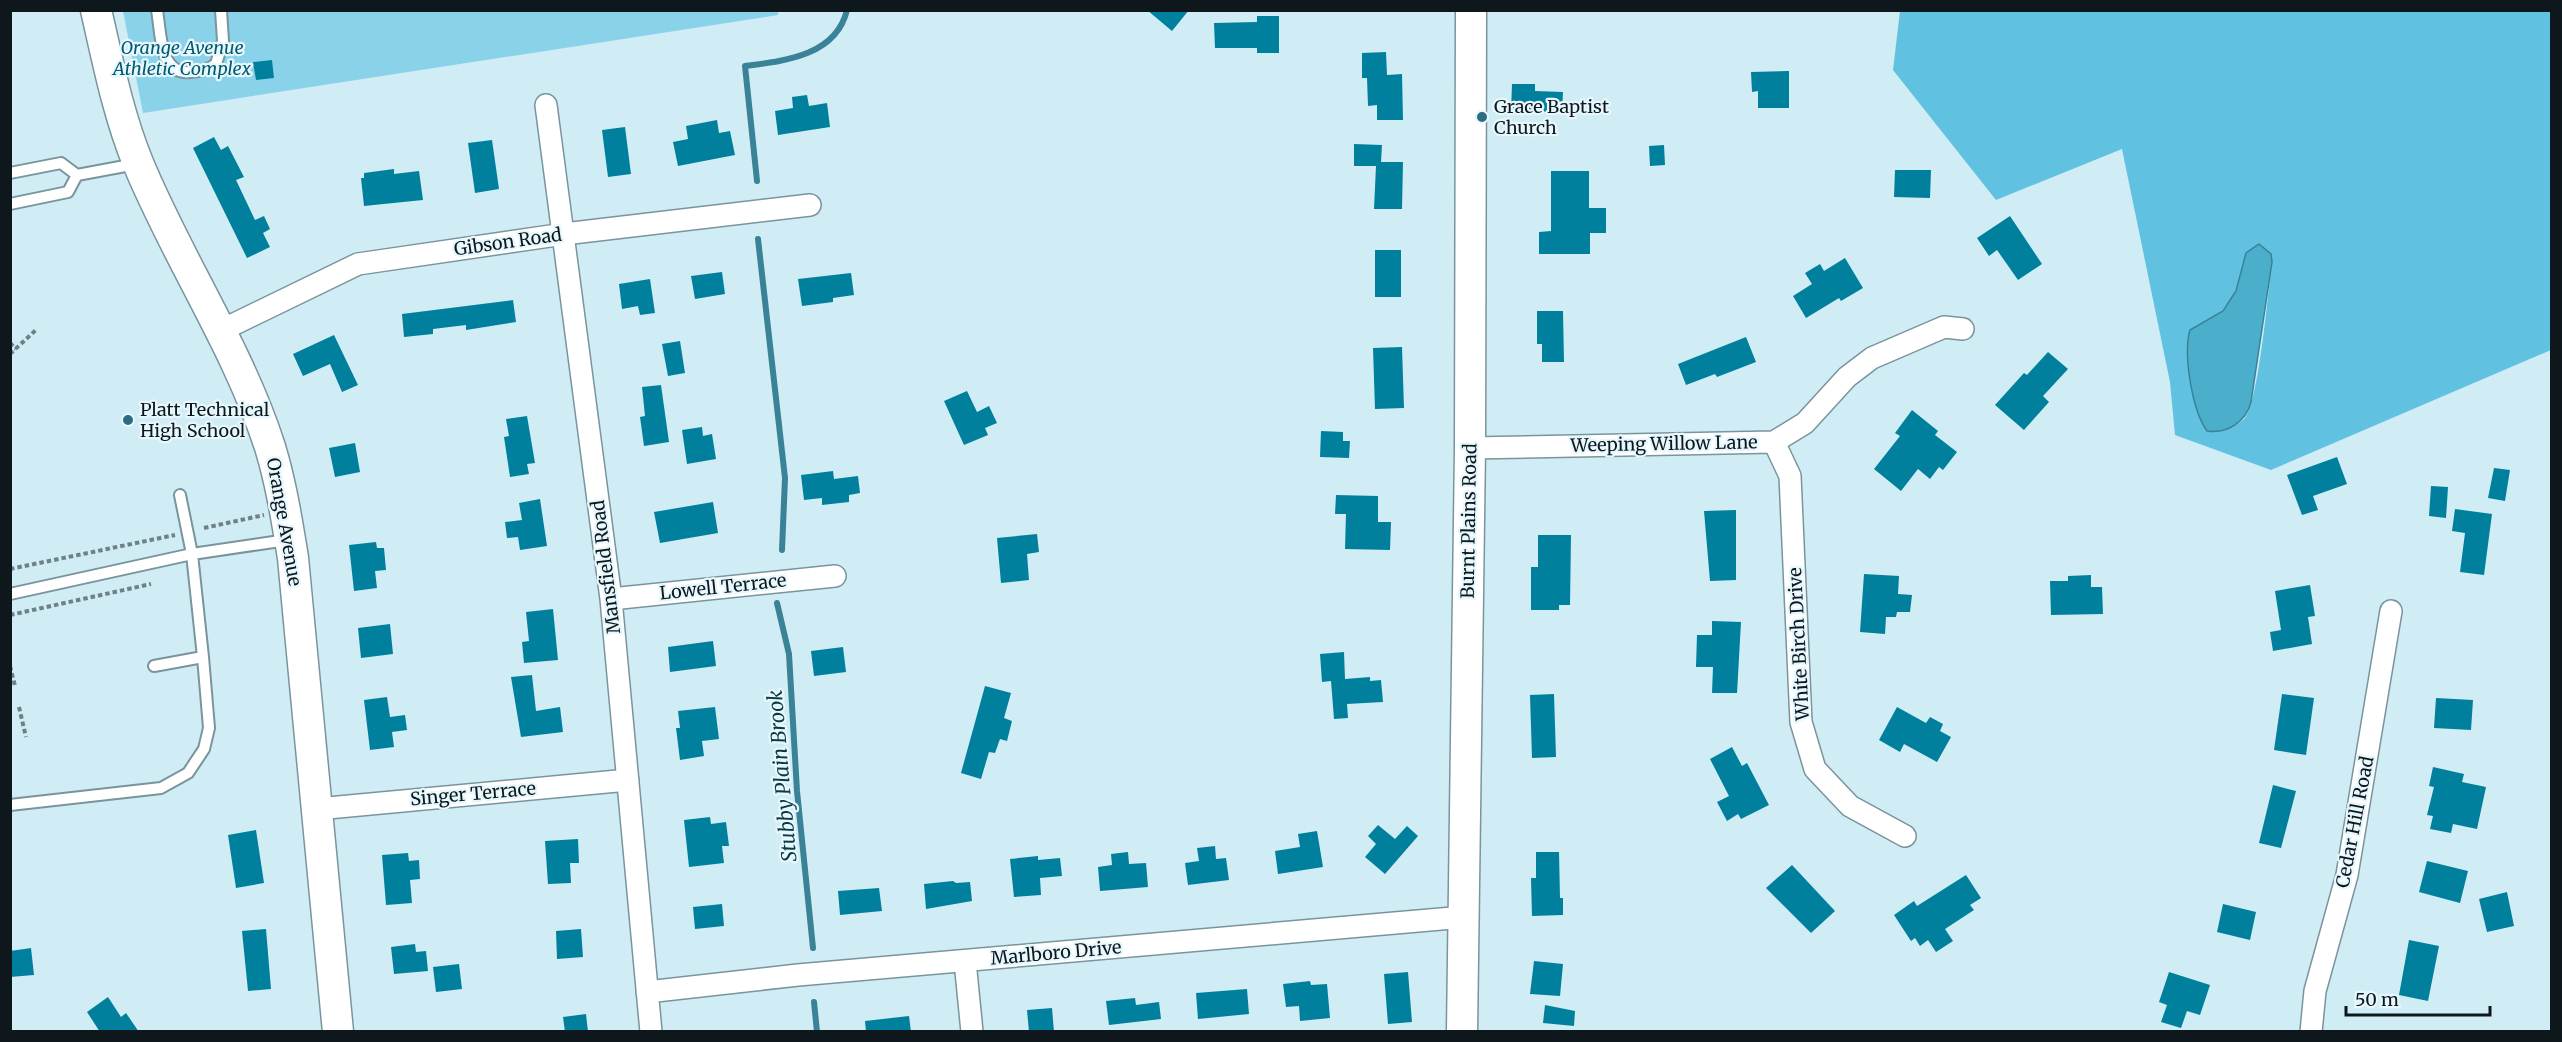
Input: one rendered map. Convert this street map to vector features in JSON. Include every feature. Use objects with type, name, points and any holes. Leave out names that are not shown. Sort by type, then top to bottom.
[{"type":"main road","name":"Orange Avenue","points":[[96,10],[117,102],[138,164],[220,332],[270,448],[290,539],[338,1032]]},
{"type":"main road","name":"Burnt Plains Road","points":[[1462,1032],[1470,448],[1471,10]]},
{"type":"street","name":"Mansfield Road","points":[[546,105],[611,599],[651,1032]]},
{"type":"street","name":"Gibson Road","points":[[220,332],[358,264],[564,234],[810,205]]},
{"type":"street","name":"Weeping Willow Lane","points":[[1470,448],[1774,442],[1805,423],[1847,377],[1872,358],[1944,327],[1963,329]]},
{"type":"street","name":"White Birch Drive","points":[[1774,442],[1790,476],[1801,722],[1815,769],[1850,806],[1905,836]]},
{"type":"street","name":"Lowell Terrace","points":[[611,599],[835,576]]},
{"type":"street","name":"Cedar Hill Road","points":[[2311,1032],[2315,991],[2347,875],[2391,611]]},
{"type":"street","name":"Singer Terrace","points":[[317,809],[628,780]]},
{"type":"street","name":"Marlboro Drive","points":[[647,992],[965,961],[1464,917]]},
{"type":"street","points":[[965,961],[972,1032]]},
{"type":"lane","points":[[158,10],[166,60],[170,68],[181,73],[206,71],[216,64],[223,41],[220,10]]},
{"type":"lane","points":[[10,173],[61,163],[77,175],[138,164]]},
{"type":"lane","points":[[10,204],[68,192],[77,175]]},
{"type":"lane","points":[[10,805],[149,790],[180,780],[199,759],[208,737],[203,657],[192,554],[180,495]]},
{"type":"lane","points":[[10,594],[192,554],[290,539]]},
{"type":"lane","points":[[154,666],[203,657]]},
{"type":"path","points":[[10,354],[37,329]]},
{"type":"path","points":[[10,343],[16,349]]},
{"type":"path","points":[[204,528],[265,515]]},
{"type":"path","points":[[10,570],[176,535]]},
{"type":"path","points":[[10,615],[151,584]]},
{"type":"path","points":[[10,666],[15,686]]},
{"type":"path","points":[[19,706],[26,737]]},
{"type":"green space","name":"Orange Avenue Athletic Complex","points":[[778,10],[778,15],[143,113],[123,11]]},
{"type":"shaded area","points":[[1900,11],[2551,11],[2551,350],[2271,470],[2175,435],[2170,382],[2122,149],[1996,200],[1893,70]],"holes":[[[2246,253],[2271,254],[2262,344],[2250,407],[2242,421],[2216,432],[2216,315],[2223,310],[2233,296]]]},
{"type":"shaded area","points":[[2259,244],[2271,254],[2272,262],[2251,402],[2245,415],[2235,425],[2222,431],[2207,431],[2197,410],[2190,382],[2188,340],[2190,330],[2223,311],[2236,291],[2246,253]]},
{"type":"building","points":[[1147,10],[1189,10],[1172,31]]},
{"type":"building","points":[[1257,16],[1279,16],[1279,53],[1257,53],[1257,48],[1215,48],[1214,23],[1257,22]]},
{"type":"building","points":[[1386,52],[1387,75],[1402,74],[1403,120],[1377,120],[1377,105],[1368,106],[1367,78],[1362,78],[1362,53]]},
{"type":"building","points":[[272,60],[274,78],[256,80],[253,62]]},
{"type":"building","points":[[1789,71],[1789,108],[1758,108],[1758,91],[1752,92],[1751,72]]},
{"type":"building","points":[[1512,84],[1535,84],[1535,91],[1563,92],[1562,112],[1511,111]]},
{"type":"building","points":[[807,95],[809,106],[827,103],[830,127],[778,135],[775,111],[793,108],[792,97]]},
{"type":"building","points":[[717,120],[719,133],[730,131],[735,155],[678,166],[673,142],[688,139],[686,126]]},
{"type":"building","points":[[625,127],[631,174],[608,177],[602,130]]},
{"type":"building","points":[[214,137],[221,150],[228,146],[244,177],[236,180],[255,220],[264,216],[270,229],[263,233],[270,247],[247,258],[193,148]]},
{"type":"building","points":[[492,140],[499,189],[475,193],[468,143]]},
{"type":"building","points":[[1354,144],[1382,145],[1381,162],[1403,162],[1402,209],[1374,209],[1376,166],[1354,166]]},
{"type":"building","points":[[1664,145],[1665,165],[1650,166],[1649,146]]},
{"type":"building","points":[[394,169],[394,174],[419,171],[423,200],[364,206],[361,178],[364,178],[364,173]]},
{"type":"building","points":[[1895,170],[1931,170],[1930,198],[1894,197]]},
{"type":"building","points":[[1551,171],[1589,171],[1589,208],[1606,208],[1606,233],[1590,233],[1590,254],[1539,254],[1539,232],[1551,231]]},
{"type":"building","points":[[2010,216],[2042,264],[2018,280],[1997,250],[1989,256],[1977,238]]},
{"type":"building","points":[[1375,250],[1401,250],[1401,297],[1375,297]]},
{"type":"building","points":[[1845,258],[1863,288],[1841,301],[1839,298],[1806,318],[1793,296],[1812,284],[1805,273],[1820,264],[1824,271]]},
{"type":"building","points":[[722,272],[725,294],[695,299],[691,276]]},
{"type":"building","points":[[851,273],[854,295],[833,298],[833,302],[802,306],[798,279]]},
{"type":"building","points":[[650,279],[655,313],[640,315],[638,306],[622,309],[619,284]]},
{"type":"building","points":[[513,300],[516,322],[466,330],[466,325],[433,329],[433,334],[404,337],[402,314]]},
{"type":"building","points":[[1537,311],[1563,311],[1564,362],[1542,362],[1542,344],[1537,344]]},
{"type":"building","points":[[334,335],[358,385],[342,392],[330,364],[303,376],[293,354]]},
{"type":"building","points":[[1746,337],[1756,362],[1717,377],[1715,374],[1686,385],[1678,364]]},
{"type":"building","points":[[680,341],[685,373],[668,376],[662,344]]},
{"type":"building","points":[[1402,347],[1404,408],[1375,409],[1373,348]]},
{"type":"building","points":[[2048,352],[2068,369],[2043,396],[2049,402],[2024,430],[1995,405],[2024,373],[2027,375]]},
{"type":"building","points":[[661,385],[669,442],[644,446],[640,417],[645,416],[642,387]]},
{"type":"building","points":[[967,391],[977,412],[989,406],[997,423],[985,428],[988,435],[964,445],[944,401]]},
{"type":"building","points":[[1912,410],[1938,431],[1935,435],[1957,452],[1943,470],[1939,467],[1930,479],[1918,469],[1901,491],[1874,469],[1900,436],[1895,433]]},
{"type":"building","points":[[527,416],[535,463],[527,464],[529,474],[510,477],[504,437],[509,436],[506,419]]},
{"type":"building","points":[[702,427],[703,436],[712,434],[716,459],[687,464],[682,430]]},
{"type":"building","points":[[1321,431],[1343,432],[1343,441],[1350,441],[1349,458],[1320,457]]},
{"type":"building","points":[[355,443],[360,472],[335,477],[329,448]]},
{"type":"building","points":[[2337,457],[2347,484],[2313,496],[2318,510],[2302,515],[2287,475]]},
{"type":"building","points":[[2494,468],[2510,470],[2505,501],[2488,498]]},
{"type":"building","points":[[833,471],[834,479],[858,476],[860,493],[849,495],[849,502],[822,505],[822,498],[804,500],[801,475]]},
{"type":"building","points":[[2431,486],[2448,487],[2446,518],[2429,516]]},
{"type":"building","points":[[1336,495],[1378,496],[1378,522],[1391,522],[1390,550],[1345,549],[1346,514],[1335,514]]},
{"type":"building","points":[[540,499],[547,546],[520,550],[518,537],[507,538],[505,522],[522,520],[519,503]]},
{"type":"building","points":[[713,502],[718,533],[660,543],[654,512]]},
{"type":"building","points":[[2455,509],[2492,514],[2484,575],[2460,572],[2465,533],[2452,531]]},
{"type":"building","points":[[1736,510],[1736,580],[1710,581],[1704,511]]},
{"type":"building","points":[[1037,534],[1039,552],[1027,554],[1029,580],[1001,583],[997,538]]},
{"type":"building","points":[[1538,535],[1571,535],[1570,605],[1559,605],[1559,610],[1531,610],[1531,567],[1538,567]]},
{"type":"building","points":[[376,542],[377,548],[384,548],[386,570],[375,571],[377,588],[354,591],[349,545]]},
{"type":"building","points":[[1864,574],[1899,576],[1898,594],[1912,595],[1910,612],[1897,612],[1896,617],[1886,617],[1885,634],[1860,632]]},
{"type":"building","points":[[2091,575],[2091,587],[2102,587],[2103,614],[2051,615],[2050,581],[2068,581],[2068,576]]},
{"type":"building","points":[[2310,585],[2315,616],[2308,617],[2312,644],[2273,651],[2270,632],[2281,630],[2275,591]]},
{"type":"building","points":[[553,609],[558,660],[524,663],[522,642],[529,641],[526,612]]},
{"type":"building","points":[[1712,621],[1741,622],[1737,693],[1712,693],[1713,667],[1696,667],[1697,635],[1712,635]]},
{"type":"building","points":[[390,624],[393,654],[361,658],[358,628]]},
{"type":"building","points":[[713,641],[716,666],[670,672],[668,647]]},
{"type":"building","points":[[843,647],[846,672],[814,676],[811,651]]},
{"type":"building","points":[[1344,652],[1345,679],[1370,677],[1370,681],[1381,680],[1383,702],[1347,704],[1348,718],[1334,719],[1331,681],[1322,682],[1320,654]]},
{"type":"building","points":[[532,675],[536,711],[560,707],[563,732],[521,737],[511,677]]},
{"type":"building","points":[[985,686],[1011,693],[1004,718],[1012,721],[1007,741],[1000,739],[995,753],[989,752],[981,779],[961,773]]},
{"type":"building","points":[[1554,694],[1556,757],[1532,758],[1530,695]]},
{"type":"building","points":[[2282,694],[2314,698],[2306,755],[2274,750]]},
{"type":"building","points":[[387,697],[390,717],[405,715],[407,730],[392,732],[394,747],[370,750],[364,700]]},
{"type":"building","points":[[2436,698],[2473,700],[2471,730],[2434,728]]},
{"type":"building","points":[[715,707],[719,739],[702,741],[704,756],[680,760],[676,728],[680,728],[678,711]]},
{"type":"building","points":[[1897,707],[1926,723],[1930,717],[1943,724],[1940,731],[1951,737],[1937,762],[1904,744],[1900,752],[1879,740]]},
{"type":"building","points":[[1732,747],[1742,766],[1747,763],[1769,805],[1741,819],[1738,814],[1727,821],[1717,802],[1729,796],[1710,759]]},
{"type":"building","points":[[2433,767],[2464,774],[2462,782],[2486,787],[2477,829],[2453,824],[2451,833],[2430,829],[2433,816],[2427,815],[2434,787],[2429,786]]},
{"type":"building","points":[[2273,785],[2296,791],[2281,848],[2259,843]]},
{"type":"building","points":[[710,817],[711,824],[726,822],[729,846],[722,846],[724,863],[689,867],[684,820]]},
{"type":"building","points":[[1378,825],[1395,839],[1407,826],[1418,836],[1385,874],[1365,857],[1376,844],[1368,836]]},
{"type":"building","points":[[256,830],[264,883],[236,888],[228,835]]},
{"type":"building","points":[[1317,831],[1323,867],[1278,874],[1275,851],[1300,847],[1298,834]]},
{"type":"building","points":[[578,839],[579,863],[570,863],[571,883],[548,884],[545,841]]},
{"type":"building","points":[[1215,846],[1216,859],[1226,858],[1229,880],[1188,885],[1185,863],[1199,861],[1197,848]]},
{"type":"building","points":[[1128,852],[1129,864],[1146,863],[1148,887],[1100,891],[1098,867],[1112,865],[1111,854]]},
{"type":"building","points":[[1536,852],[1559,852],[1560,898],[1563,898],[1563,915],[1532,916],[1531,878],[1536,878]]},
{"type":"building","points":[[408,853],[409,861],[419,860],[420,879],[410,880],[412,903],[386,905],[382,855]]},
{"type":"building","points":[[1038,856],[1038,860],[1060,858],[1062,876],[1040,878],[1041,895],[1014,897],[1010,859]]},
{"type":"building","points":[[2427,861],[2468,871],[2460,903],[2419,892]]},
{"type":"building","points":[[1792,865],[1835,911],[1811,933],[1766,888]]},
{"type":"building","points":[[1966,875],[1981,898],[1970,905],[1974,910],[1945,929],[1953,941],[1936,952],[1928,940],[1920,946],[1915,938],[1911,941],[1894,915],[1914,901],[1917,906]]},
{"type":"building","points":[[953,881],[956,883],[970,882],[972,901],[926,909],[924,884]]},
{"type":"building","points":[[879,888],[882,911],[840,915],[838,891]]},
{"type":"building","points":[[2507,892],[2514,926],[2487,932],[2479,899]]},
{"type":"building","points":[[722,904],[724,926],[695,929],[693,907]]},
{"type":"building","points":[[2223,904],[2256,912],[2250,940],[2217,932]]},
{"type":"building","points":[[266,929],[271,989],[248,991],[242,931]]},
{"type":"building","points":[[581,929],[583,957],[557,959],[556,931]]},
{"type":"building","points":[[2409,940],[2439,946],[2428,1001],[2399,995]]},
{"type":"building","points":[[415,944],[416,952],[426,951],[428,971],[394,974],[391,947]]},
{"type":"building","points":[[31,948],[34,975],[10,977],[10,951]]},
{"type":"building","points":[[1534,961],[1563,964],[1560,996],[1530,994]]},
{"type":"building","points":[[459,964],[462,989],[436,992],[433,967]]},
{"type":"building","points":[[1408,972],[1412,1022],[1388,1024],[1384,974]]},
{"type":"building","points":[[2169,972],[2210,985],[2200,1015],[2187,1011],[2181,1028],[2161,1022],[2167,1005],[2159,1002]]},
{"type":"building","points":[[1310,981],[1311,985],[1327,984],[1330,1018],[1300,1021],[1299,1006],[1286,1007],[1283,984]]},
{"type":"building","points":[[1247,989],[1249,1014],[1198,1019],[1196,993]]},
{"type":"building","points":[[108,997],[121,1017],[126,1013],[139,1032],[100,1032],[87,1012]]},
{"type":"building","points":[[1135,998],[1136,1005],[1159,1002],[1161,1019],[1109,1025],[1106,1001]]},
{"type":"building","points":[[1545,1005],[1575,1011],[1574,1026],[1543,1023]]},
{"type":"building","points":[[1052,1008],[1054,1032],[1029,1032],[1027,1010]]},
{"type":"building","points":[[586,1014],[588,1032],[565,1032],[563,1017]]},
{"type":"building","points":[[909,1016],[911,1032],[866,1032],[865,1021]]},
{"type":"waterway","name":"Stubby Plain Brook","points":[[757,181],[745,66],[792,58],[820,47],[841,25],[847,10]]},
{"type":"waterway","name":"Stubby Plain Brook","points":[[758,239],[785,478],[782,550]]},
{"type":"waterway","name":"Stubby Plain Brook","points":[[777,603],[789,654],[797,791],[813,948]]},
{"type":"waterway","name":"Stubby Plain Brook","points":[[814,1002],[817,1032]]},
{"type":"place","name":"Grace Baptist Church","points":[[1482,117]]},
{"type":"place","name":"Platt Technical High School","points":[[128,420]]}]
